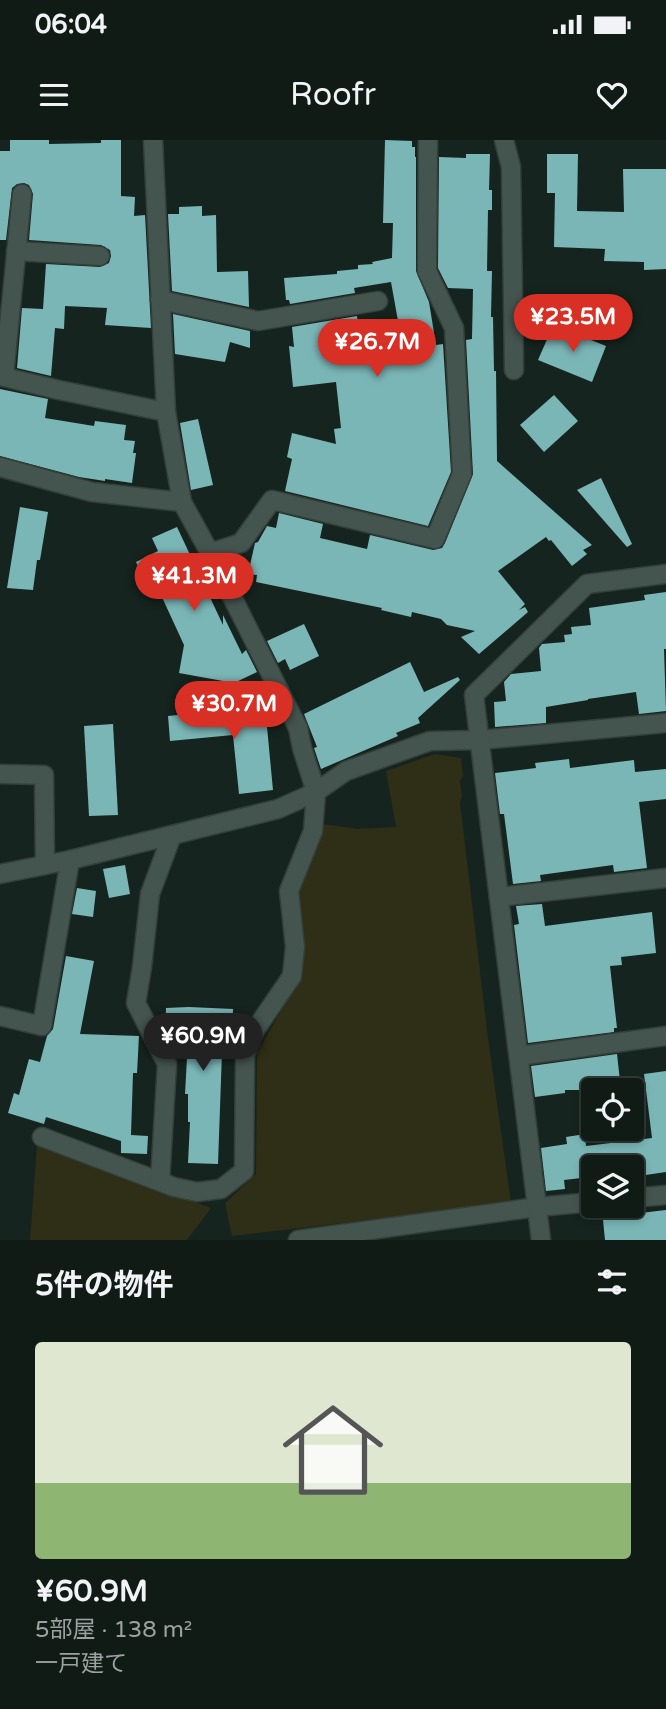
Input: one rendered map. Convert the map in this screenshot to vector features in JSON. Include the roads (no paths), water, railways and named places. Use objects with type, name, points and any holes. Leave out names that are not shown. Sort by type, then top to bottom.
[{"type":"street","points":[[43,1137],[174,1187],[197,1192],[221,1189],[244,1171],[245,1054],[255,1030],[292,976],[295,947],[289,891],[313,831],[316,792],[298,728],[182,502],[166,412],[153,140]]},
{"type":"street","points":[[210,553],[241,543],[272,500],[435,538],[463,474],[453,328],[427,271],[428,140]]},
{"type":"street","points":[[504,140],[510,167],[513,370]]},
{"type":"street","points":[[22,194],[2,376],[166,412]]},
{"type":"street","points":[[16,251],[100,256]]},
{"type":"street","points":[[160,300],[258,321],[378,301]]},
{"type":"street","points":[[0,467],[92,492],[182,502]]},
{"type":"street","points":[[541,1240],[474,695],[587,584],[666,574]]},
{"type":"street","points":[[0,874],[70,860],[278,809],[316,792],[346,771],[430,741],[480,740],[666,723]]},
{"type":"street","points":[[0,774],[44,775],[45,865]]},
{"type":"street","points":[[160,1181],[167,1064],[136,1003],[150,894],[172,835]]},
{"type":"street","points":[[0,1016],[41,1026],[70,860]]},
{"type":"street","points":[[499,897],[666,878]]},
{"type":"street","points":[[519,1056],[666,1036]]},
{"type":"street","points":[[644,1197],[666,1195]]},
{"type":"street","points":[[298,1240],[366,1235],[537,1207],[581,1203]]}]
